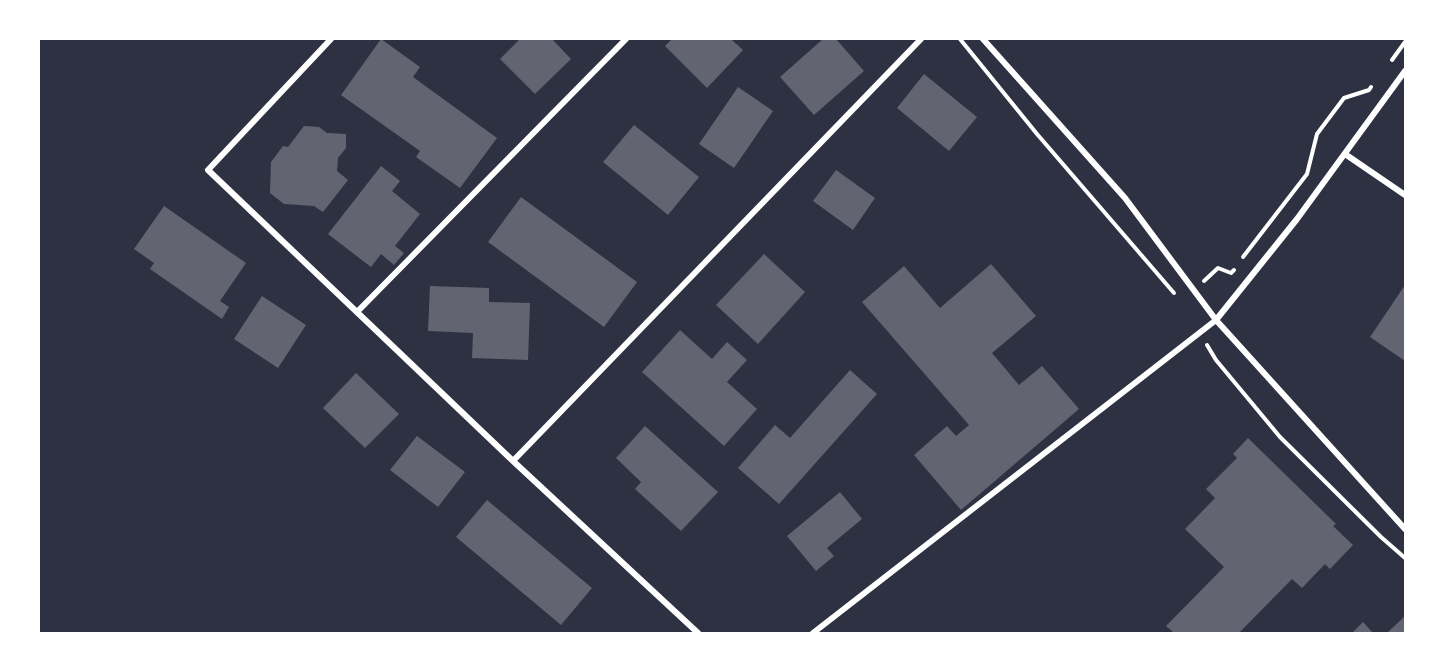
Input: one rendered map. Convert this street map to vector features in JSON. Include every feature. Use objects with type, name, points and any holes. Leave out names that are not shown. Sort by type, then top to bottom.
[{"type":"street","points":[[331,39],[208,170],[698,633]]},
{"type":"street","points":[[357,312],[626,39]]},
{"type":"street","points":[[513,460],[921,39]]},
{"type":"street","points":[[982,39],[1125,198],[1216,320],[1405,529]]},
{"type":"street","points":[[813,633],[1216,320],[1297,219],[1405,71]]},
{"type":"street","points":[[1345,154],[1405,195]]},
{"type":"path","points":[[960,39],[1036,134],[1182,303],[1218,268],[1231,273],[1307,174],[1317,134],[1344,98],[1369,90],[1375,82]]},
{"type":"path","points":[[1387,66],[1405,42]]},
{"type":"path","points":[[1200,333],[1216,360],[1280,437],[1405,558]]},
{"type":"building","points":[[381,39],[420,67],[413,77],[497,138],[460,188],[416,157],[420,151],[341,95]]},
{"type":"building","points":[[520,39],[552,39],[571,59],[535,94],[500,59]]},
{"type":"building","points":[[672,39],[731,39],[743,50],[707,88],[665,46]]},
{"type":"building","points":[[823,39],[836,39],[864,71],[814,115],[780,77]]},
{"type":"building","points":[[924,74],[977,117],[949,151],[897,108]]},
{"type":"building","points":[[738,87],[773,111],[734,168],[699,144]]},
{"type":"building","points":[[634,125],[699,177],[668,215],[603,162]]},
{"type":"building","points":[[304,126],[319,127],[327,133],[346,134],[346,148],[338,158],[337,171],[348,180],[323,212],[314,206],[284,204],[270,193],[271,162],[283,146],[288,147]]},
{"type":"building","points":[[381,166],[400,181],[392,191],[420,214],[395,246],[404,253],[394,265],[381,254],[371,267],[328,234]]},
{"type":"building","points":[[836,170],[875,198],[853,230],[813,201]]},
{"type":"building","points":[[521,197],[637,282],[604,327],[488,242]]},
{"type":"building","points":[[164,206],[246,263],[220,301],[229,307],[222,319],[150,269],[154,263],[134,249]]},
{"type":"building","points":[[764,254],[805,292],[758,344],[716,305]]},
{"type":"building","points":[[991,264],[1036,316],[992,353],[1019,385],[1042,366],[1079,409],[961,510],[914,455],[947,426],[956,436],[969,425],[862,302],[904,266],[940,308]]},
{"type":"building","points":[[1405,285],[1405,361],[1370,337]]},
{"type":"building","points":[[430,286],[489,288],[489,302],[530,303],[528,360],[472,358],[473,333],[428,331]]},
{"type":"building","points":[[262,296],[306,325],[278,368],[234,339]]},
{"type":"building","points":[[680,330],[712,359],[727,342],[747,360],[727,382],[757,409],[724,446],[642,372]]},
{"type":"building","points":[[850,370],[877,394],[779,504],[738,468],[775,425],[790,438]]},
{"type":"building","points":[[356,373],[399,414],[365,448],[323,408]]},
{"type":"building","points":[[645,426],[718,492],[681,531],[635,489],[641,482],[616,458]]},
{"type":"building","points":[[417,436],[465,472],[438,507],[390,470]]},
{"type":"building","points":[[1248,438],[1336,524],[1333,526],[1353,545],[1330,569],[1325,564],[1302,588],[1292,579],[1239,633],[1174,633],[1166,626],[1224,567],[1185,529],[1215,498],[1206,489],[1237,458],[1233,454]]},
{"type":"building","points":[[840,492],[862,519],[827,548],[834,556],[816,571],[787,536]]},
{"type":"building","points":[[487,500],[592,588],[561,625],[456,537]]},
{"type":"building","points":[[1405,616],[1405,633],[1387,633]]},
{"type":"building","points":[[1363,622],[1373,633],[1352,633]]}]
